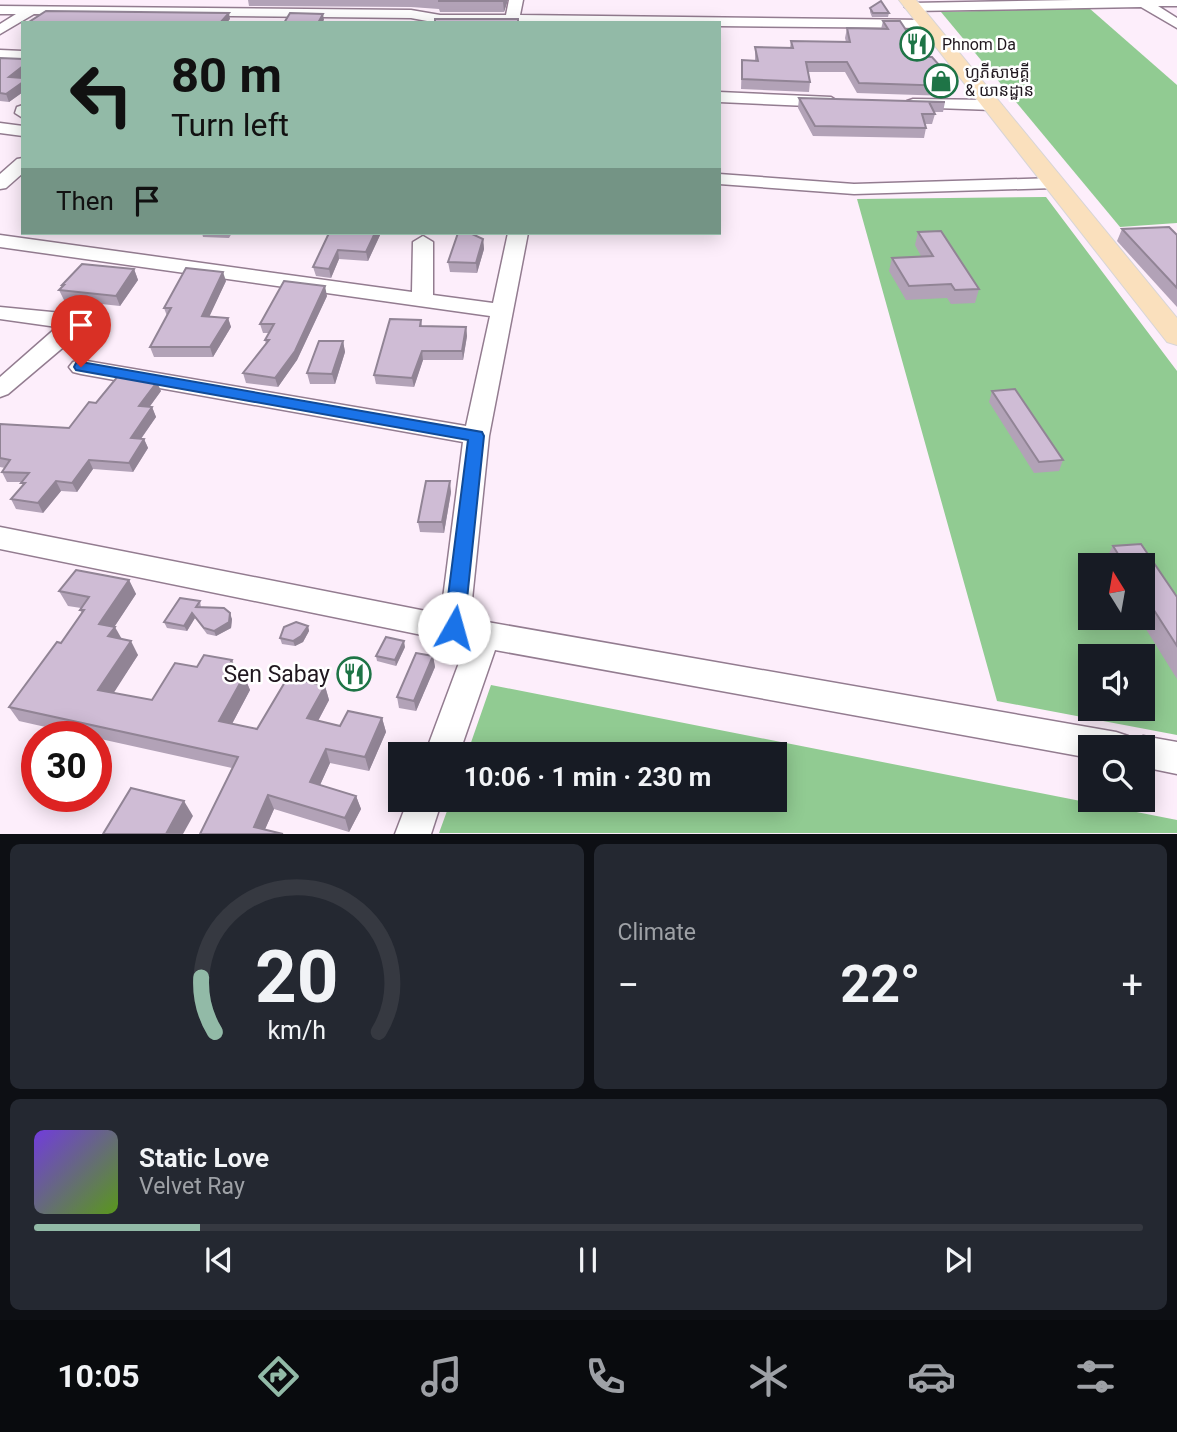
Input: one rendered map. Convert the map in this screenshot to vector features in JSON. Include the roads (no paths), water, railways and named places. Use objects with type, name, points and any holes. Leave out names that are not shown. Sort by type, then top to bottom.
[{"type":"main road","points":[[915,10],[1177,336]]},
{"type":"street","points":[[0,30],[52,0]]},
{"type":"street","points":[[233,13],[242,0]]},
{"type":"street","points":[[512,19],[516,0]]},
{"type":"street","points":[[1144,2],[1177,24]]},
{"type":"street","points":[[0,10],[233,13],[248,18],[411,14],[440,19],[553,21],[1177,2]]},
{"type":"street","points":[[0,54],[21,55]]},
{"type":"street","points":[[721,97],[844,102]]},
{"type":"street","points":[[897,103],[993,105]]},
{"type":"street","points":[[0,184],[21,165]]},
{"type":"street","points":[[721,179],[854,189],[1054,183]]},
{"type":"street","points":[[445,742],[470,632],[476,436],[518,235]]},
{"type":"street","points":[[0,241],[503,312]]},
{"type":"street","points":[[422,300],[423,242]]},
{"type":"street","points":[[0,313],[62,320],[68,326],[65,334],[0,389]]},
{"type":"street","points":[[81,367],[476,436]]},
{"type":"street","points":[[0,538],[470,632],[1078,740]]},
{"type":"street","points":[[1155,754],[1177,758]]},
{"type":"street","points":[[413,834],[421,812]]},
{"type":"place","name":"Phnom Da","points":[[917,44]]},
{"type":"place","name":"ហ្វភីសាមគ្គី & យានដ្ឋាន","points":[[941,81]]},
{"type":"place","name":"Sen Sabay","points":[[354,674]]}]
